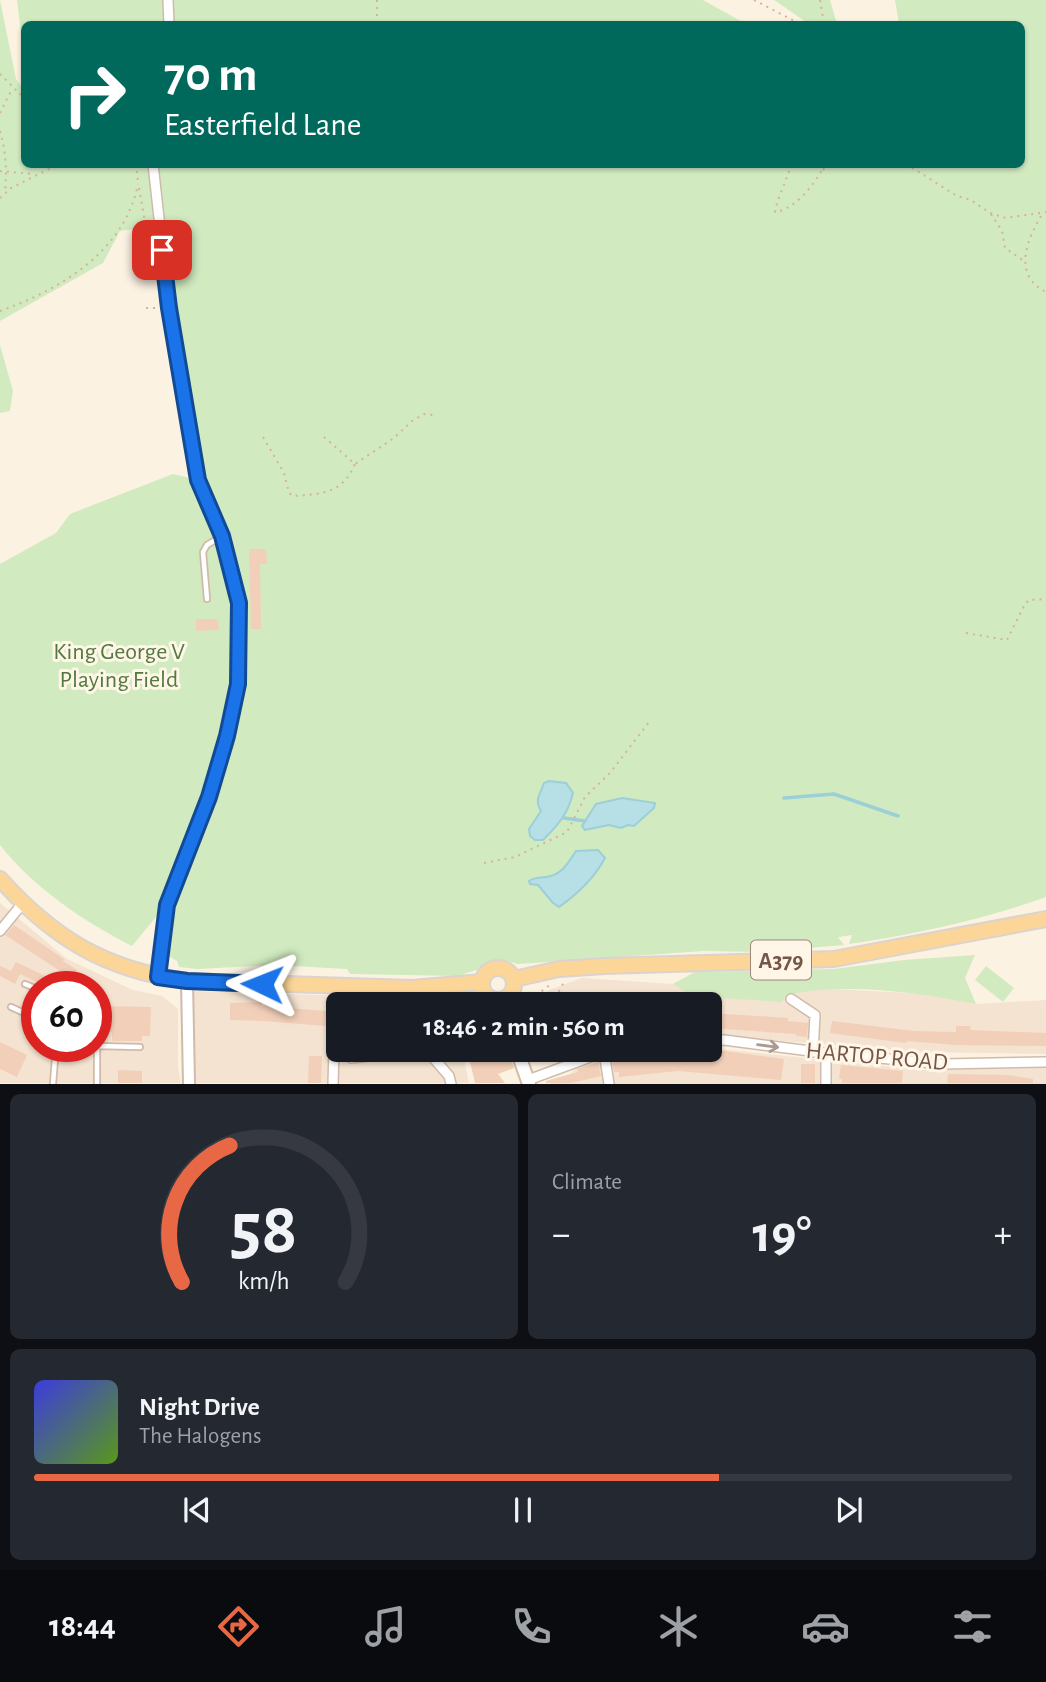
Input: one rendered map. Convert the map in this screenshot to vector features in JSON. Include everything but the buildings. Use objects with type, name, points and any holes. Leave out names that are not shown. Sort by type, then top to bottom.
[{"type":"main road","points":[[0,879],[48,927],[85,951],[122,967],[158,977],[187,981],[412,988],[482,982]]},
{"type":"main road","name":"A379","points":[[514,979],[571,968],[834,959],[1046,919]]},
{"type":"main road","points":[[486,992],[482,982],[487,972],[497,968],[507,970],[514,979],[511,992]]},
{"type":"main road","points":[[522,1062],[529,1082]]},
{"type":"street","points":[[168,0],[169,21]]},
{"type":"street","points":[[153,168],[169,308],[198,480],[222,536],[239,603],[238,684],[221,762],[167,905],[158,977]]},
{"type":"street","points":[[0,932],[23,903]]},
{"type":"street","points":[[187,981],[189,1083]]},
{"type":"street","points":[[791,999],[815,1015],[813,1052]]},
{"type":"street","name":"HARTOP ROAD","points":[[722,1040],[943,1064],[1046,1062]]},
{"type":"street","points":[[826,1053],[826,1083]]},
{"type":"street","points":[[333,1083],[334,1062]]},
{"type":"street","points":[[437,1062],[449,1076],[451,1083]]},
{"type":"street","points":[[529,1082],[579,1062]]},
{"type":"street","points":[[606,1062],[609,1083]]},
{"type":"lane","points":[[207,599],[203,552],[207,545],[222,536]]},
{"type":"lane","points":[[11,1007],[21,1012]]},
{"type":"lane","points":[[112,1046],[140,1047]]},
{"type":"lane","points":[[53,1083],[55,1062]]},
{"type":"lane","points":[[97,1062],[97,1083]]},
{"type":"path","points":[[377,0],[377,21]]},
{"type":"path","points":[[754,0],[794,21]]},
{"type":"path","points":[[820,0],[824,21]]},
{"type":"path","points":[[0,74],[21,93]]},
{"type":"path","points":[[0,113],[13,88]]},
{"type":"path","points":[[0,131],[7,171],[5,193]]},
{"type":"path","points":[[0,198],[51,168]]},
{"type":"path","points":[[136,168],[146,227],[141,245]]},
{"type":"path","points":[[790,168],[775,212],[784,211],[796,201],[826,168]]},
{"type":"path","points":[[913,168],[990,213],[1006,218],[1041,215],[1046,212]]},
{"type":"path","points":[[0,171],[37,174]]},
{"type":"path","points":[[0,311],[41,292],[99,256],[125,220],[138,184]]},
{"type":"path","points":[[990,213],[1002,230],[1005,248],[1025,262]]},
{"type":"path","points":[[1041,215],[1026,245],[1025,262],[1038,288],[1046,292]]},
{"type":"path","points":[[146,308],[169,308]]},
{"type":"path","points":[[263,437],[284,473],[289,493],[293,496],[320,494],[348,479],[355,464],[394,438],[412,421],[424,414],[432,415]]},
{"type":"path","points":[[324,437],[355,464]]},
{"type":"path","points":[[966,633],[1007,640],[1025,604],[1029,600],[1046,599]]},
{"type":"path","points":[[484,863],[515,856],[567,832],[585,797],[610,773],[649,722]]},
{"type":"path","points":[[558,992],[571,968]]},
{"type":"path","points":[[540,992],[552,983]]},
{"type":"shaded area","points":[[0,903],[67,959],[93,971],[21,971],[21,1062],[112,1062],[112,980],[133,990],[162,996],[178,1009],[178,1067],[181,1083],[0,1083]]},
{"type":"shaded area","points":[[582,978],[673,984],[686,992],[547,992]]},
{"type":"shaded area","points":[[816,988],[927,994],[976,1004],[1046,1000],[1046,1054],[920,1052],[722,1036],[722,996],[786,995]]},
{"type":"shaded area","points":[[192,991],[326,995],[326,1062],[465,1062],[469,1083],[193,1083]]},
{"type":"shaded area","points":[[722,1049],[925,1070],[1046,1068],[1046,1084],[551,1084],[550,1080],[569,1075],[576,1068],[598,1062],[722,1062]]},
{"type":"green space","name":"King George V Playing Field","points":[[0,0],[16,79],[21,86],[21,168],[1025,168],[1025,21],[898,21],[895,0],[1046,0],[1046,897],[973,919],[899,936],[849,944],[852,935],[838,937],[844,945],[759,952],[704,951],[518,964],[506,961],[457,976],[350,974],[347,969],[274,965],[197,969],[179,967],[177,961],[161,951],[165,906],[132,946],[95,926],[44,889],[13,861],[0,845],[0,564],[56,533],[70,514],[173,474],[198,480],[159,225],[120,231],[103,263],[0,321]]},
{"type":"green space","points":[[17,0],[165,0],[167,21],[21,21],[21,33]]},
{"type":"green space","points":[[168,0],[703,0],[741,21],[169,21]]},
{"type":"green space","points":[[774,0],[830,0],[836,21],[805,21]]},
{"type":"green space","points":[[0,345],[13,391],[10,411],[0,413]]},
{"type":"green space","points":[[975,955],[965,978],[976,1004],[905,992],[856,989],[808,991],[786,995],[782,1002],[722,998],[722,992],[686,992],[673,984],[695,972],[834,969]]},
{"type":"green space","points":[[986,966],[1014,988],[1003,1002],[975,980]]},
{"type":"water","points":[[544,783],[566,783],[573,793],[558,824],[543,840],[535,840],[530,836],[529,829],[541,811],[538,797]]},
{"type":"water","points":[[622,798],[655,803],[654,808],[634,826],[621,828],[609,825],[585,830],[582,826],[596,804]]},
{"type":"water","points":[[598,850],[605,858],[601,865],[585,885],[559,907],[538,885],[530,884],[529,881],[533,879],[552,876],[560,871],[576,851]]},
{"type":"waterway","points":[[784,798],[834,794],[898,816]]},
{"type":"waterway","points":[[564,818],[585,821]]},
{"type":"route","points":[[162,250],[198,480],[222,536],[239,603],[238,684],[227,736],[209,797],[167,905],[158,977],[262,984]]}]
